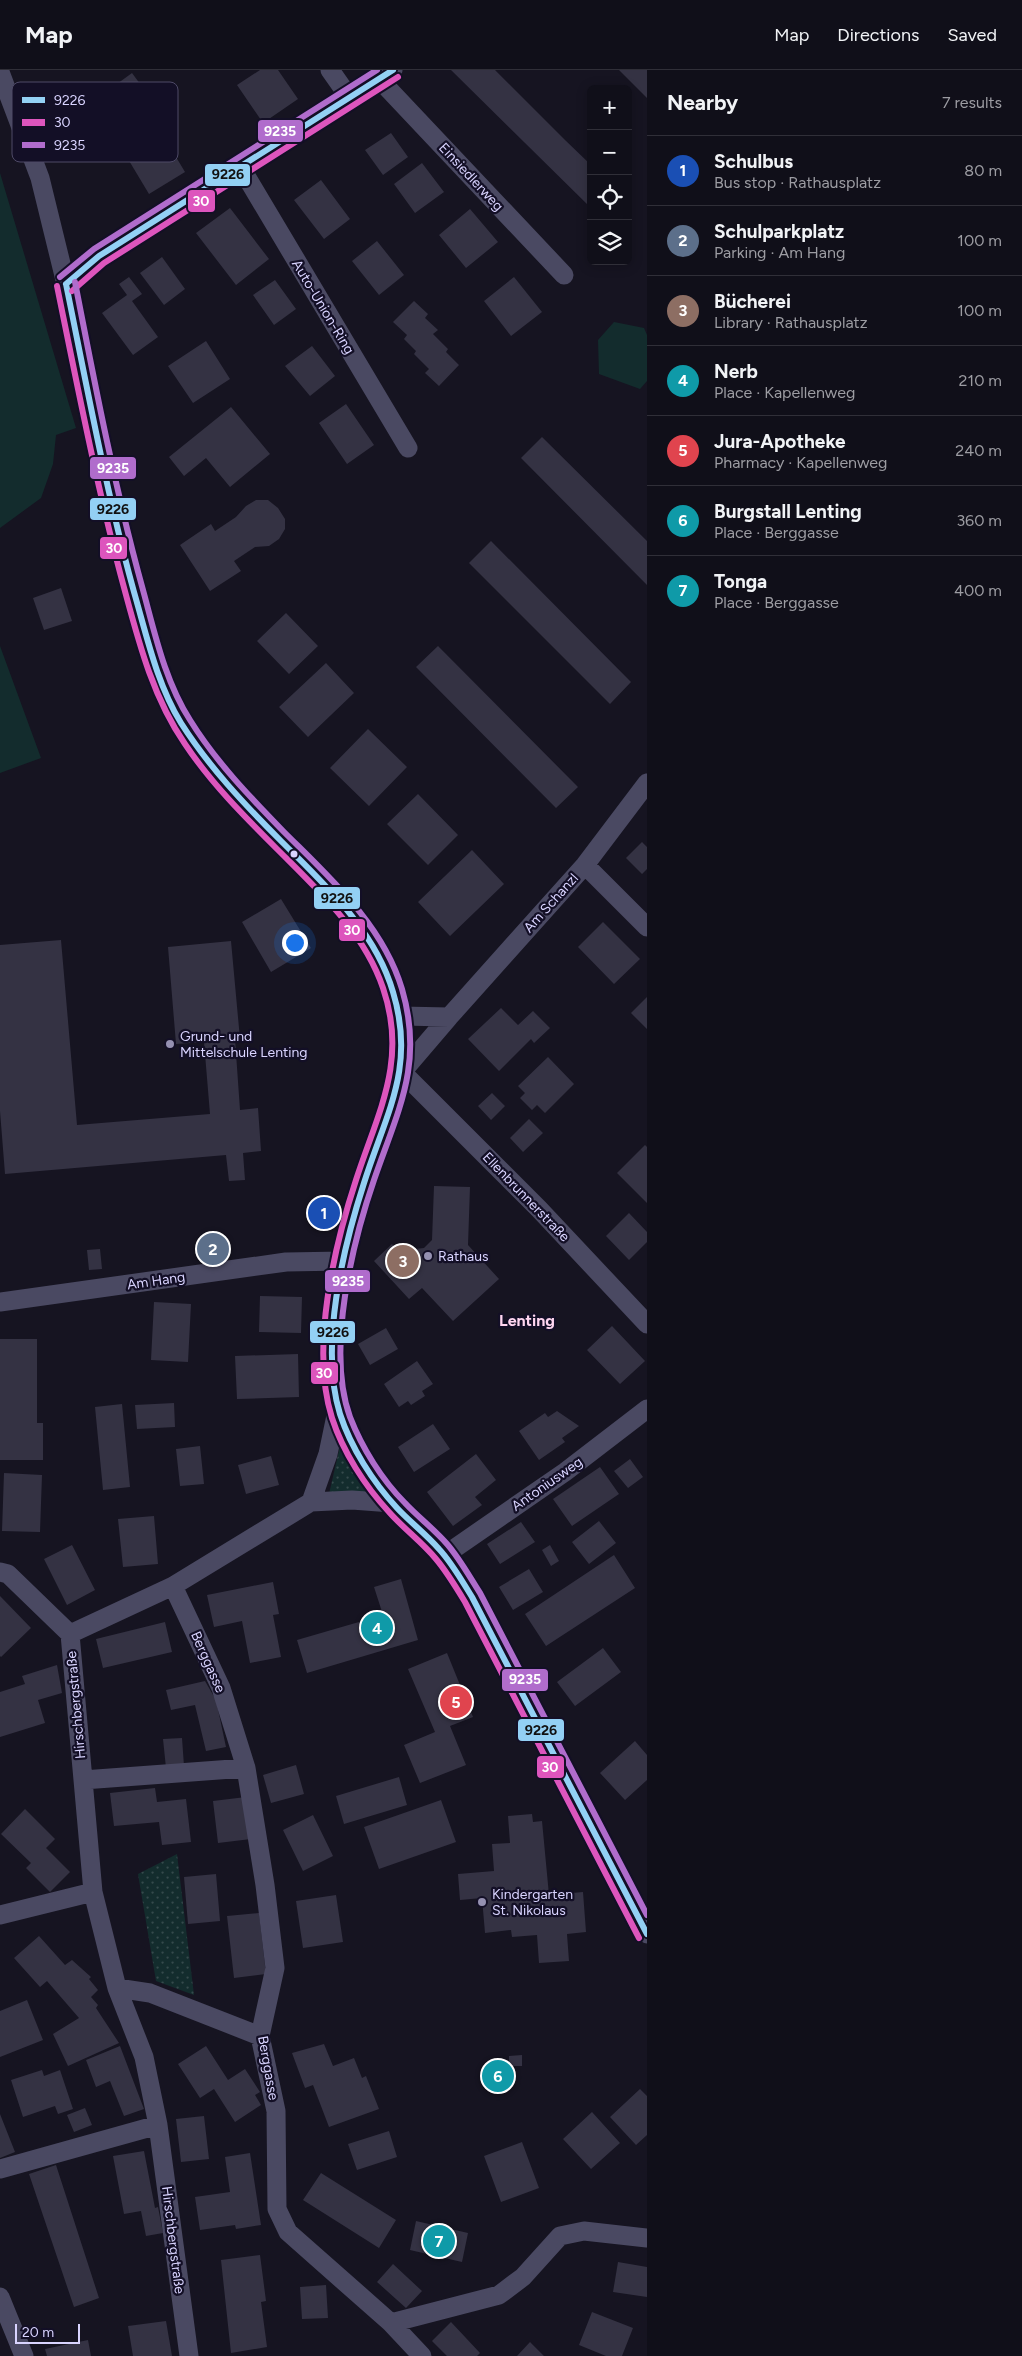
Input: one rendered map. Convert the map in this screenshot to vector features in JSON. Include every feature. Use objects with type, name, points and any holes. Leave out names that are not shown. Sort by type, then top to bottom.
[{"type":"street","points":[[330,70],[349,97]]},
{"type":"street","points":[[0,72],[12,104]]},
{"type":"street","points":[[66,284],[99,256],[386,74]]},
{"type":"street","name":"Einsiedlerweg","points":[[386,74],[564,275]]},
{"type":"street","points":[[34,162],[40,178],[66,284],[108,492],[154,663],[178,719],[214,769],[241,801],[351,912],[374,946],[391,982],[402,1016],[402,1072],[391,1110],[364,1182],[343,1261],[334,1316],[334,1365],[338,1406],[328,1454],[312,1502]]},
{"type":"street","name":"Auto-Union-Ring","points":[[240,166],[408,448]]},
{"type":"street","name":"Am Schanzl","points":[[402,1072],[448,1017],[585,865],[647,783]]},
{"type":"street","points":[[585,865],[647,927]]},
{"type":"street","points":[[402,1016],[448,1017]]},
{"type":"street","name":"Ellenbrunnerstraße","points":[[402,1072],[539,1210],[647,1324]]},
{"type":"street","name":"Am Hang","points":[[0,1302],[286,1262],[343,1261]]},
{"type":"street","points":[[338,1406],[368,1468],[392,1503],[445,1555],[494,1635],[647,1934]]},
{"type":"street","name":"Antoniusweg","points":[[445,1555],[565,1472],[647,1409]]},
{"type":"street","name":"Hirschbergstraße","points":[[189,2356],[158,2124],[144,2057],[117,1988],[93,1892],[70,1634],[173,1586],[312,1502],[352,1500],[392,1503]]},
{"type":"street","points":[[0,1572],[8,1574],[70,1634]]},
{"type":"street","name":"Berggasse","points":[[173,1586],[221,1688],[246,1768],[265,1886],[275,1968],[260,2036],[276,2111],[277,2209],[288,2232],[391,2323],[422,2356]]},
{"type":"street","points":[[83,1780],[246,1768]]},
{"type":"street","points":[[0,1915],[93,1892]]},
{"type":"street","points":[[117,1988],[150,1993],[260,2036]]},
{"type":"street","points":[[0,2168],[158,2124]]},
{"type":"street","points":[[391,2323],[499,2295],[523,2277],[560,2236],[584,2231],[647,2238]]},
{"type":"street","points":[[0,2297],[24,2356]]},
{"type":"green space","points":[[0,173],[76,428],[56,435],[53,464],[41,498],[0,528]]},
{"type":"green space","points":[[614,322],[644,328],[647,335],[647,381],[640,389],[599,374],[598,340]]},
{"type":"green space","points":[[0,646],[41,758],[0,773]]},
{"type":"green space","points":[[340,1446],[370,1494],[329,1494]]},
{"type":"green space","points":[[177,1854],[194,1995],[156,1981],[138,1874]]},
{"type":"building","points":[[260,70],[278,70],[298,99],[263,123],[237,85]]},
{"type":"building","points":[[451,70],[495,70],[587,161],[587,204]]},
{"type":"building","points":[[619,70],[647,70],[647,98]]},
{"type":"building","points":[[132,73],[139,82],[120,82]]},
{"type":"building","points":[[391,133],[408,157],[383,175],[365,150]]},
{"type":"building","points":[[178,160],[185,172],[149,194],[130,162],[178,162]]},
{"type":"building","points":[[422,163],[444,192],[415,213],[394,184]]},
{"type":"building","points":[[321,180],[350,219],[324,239],[294,200]]},
{"type":"building","points":[[230,208],[269,259],[236,285],[196,233]]},
{"type":"building","points":[[470,209],[498,242],[466,268],[439,235]]},
{"type":"building","points":[[377,241],[404,275],[379,295],[352,261]]},
{"type":"building","points":[[162,257],[185,289],[164,305],[140,273]]},
{"type":"building","points":[[129,277],[142,294],[132,301],[158,337],[133,355],[102,313],[127,295],[119,284]]},
{"type":"building","points":[[514,277],[542,312],[511,336],[484,301]]},
{"type":"building","points":[[275,280],[296,309],[274,325],[253,295]]},
{"type":"building","points":[[414,301],[428,314],[425,318],[438,330],[433,334],[448,349],[446,352],[459,365],[439,386],[425,373],[429,369],[414,354],[416,351],[404,339],[407,335],[393,322]]},
{"type":"building","points":[[206,341],[230,379],[193,403],[168,366]]},
{"type":"building","points":[[312,346],[335,376],[310,396],[285,366]]},
{"type":"building","points":[[346,404],[374,445],[347,464],[319,423]]},
{"type":"building","points":[[231,407],[270,454],[230,487],[206,458],[184,476],[169,457]]},
{"type":"building","points":[[542,437],[647,541],[647,585],[521,458]]},
{"type":"building","points":[[256,500],[268,500],[278,508],[285,519],[285,529],[279,539],[269,546],[255,547],[234,561],[241,571],[210,591],[180,545],[211,524],[215,531]]},
{"type":"building","points":[[491,541],[631,682],[610,704],[469,563]]},
{"type":"building","points":[[61,588],[72,621],[44,630],[33,598]]},
{"type":"building","points":[[286,613],[318,646],[289,674],[257,641]]},
{"type":"building","points":[[438,646],[578,787],[556,808],[416,667]]},
{"type":"building","points":[[326,663],[354,693],[308,737],[279,707]]},
{"type":"building","points":[[368,729],[407,767],[369,806],[330,768]]},
{"type":"building","points":[[418,794],[458,835],[428,865],[387,824]]},
{"type":"building","points":[[642,842],[647,847],[647,869],[642,874],[626,858]]},
{"type":"building","points":[[472,850],[504,884],[450,936],[418,902]]},
{"type":"building","points":[[281,899],[311,948],[271,972],[242,922]]},
{"type":"building","points":[[603,922],[640,959],[614,984],[578,947]]},
{"type":"building","points":[[61,940],[77,1125],[210,1114],[204,1042],[176,1044],[168,947],[231,941],[240,1039],[235,1039],[240,1110],[258,1108],[261,1151],[243,1153],[245,1180],[229,1181],[226,1155],[5,1174],[0,1111],[0,945]]},
{"type":"building","points":[[647,997],[647,1029],[631,1013]]},
{"type":"building","points":[[501,1008],[518,1025],[533,1011],[550,1028],[534,1043],[531,1039],[499,1071],[468,1039]]},
{"type":"building","points":[[548,1057],[574,1084],[545,1113],[537,1105],[532,1110],[520,1098],[525,1093],[518,1086]]},
{"type":"building","points":[[492,1093],[505,1106],[491,1120],[478,1106]]},
{"type":"building","points":[[529,1119],[543,1133],[523,1152],[510,1138]]},
{"type":"building","points":[[645,1145],[647,1147],[647,1203],[617,1173]]},
{"type":"building","name":"Rathaus","points":[[434,1186],[470,1187],[468,1245],[499,1279],[453,1321],[422,1288],[409,1299],[374,1261],[392,1244],[397,1251],[424,1248],[432,1240]]},
{"type":"building","points":[[629,1213],[647,1232],[647,1242],[629,1260],[606,1236]]},
{"type":"building","points":[[100,1249],[102,1269],[89,1270],[87,1250]]},
{"type":"building","points":[[260,1296],[302,1297],[301,1333],[259,1332]]},
{"type":"building","points":[[154,1302],[191,1304],[188,1362],[151,1360]]},
{"type":"building","points":[[612,1326],[645,1361],[620,1384],[587,1350]]},
{"type":"building","points":[[386,1328],[398,1349],[370,1365],[358,1344]]},
{"type":"building","points":[[0,1339],[37,1339],[37,1423],[43,1423],[43,1460],[0,1460]]},
{"type":"building","points":[[298,1354],[299,1397],[237,1399],[235,1356]]},
{"type":"building","points":[[417,1361],[433,1384],[422,1391],[425,1396],[411,1405],[408,1401],[399,1407],[384,1384]]},
{"type":"building","points":[[174,1403],[175,1427],[137,1429],[135,1405]]},
{"type":"building","points":[[122,1404],[130,1487],[103,1490],[95,1407]]},
{"type":"building","points":[[557,1411],[579,1426],[562,1438],[565,1442],[539,1460],[519,1431],[545,1413],[548,1417]]},
{"type":"building","points":[[433,1424],[450,1449],[414,1472],[398,1447]]},
{"type":"building","points":[[200,1446],[204,1484],[180,1486],[176,1449]]},
{"type":"building","points":[[476,1454],[496,1480],[475,1497],[482,1505],[453,1526],[427,1492]]},
{"type":"building","points":[[271,1456],[279,1485],[246,1494],[238,1465]]},
{"type":"building","points":[[630,1459],[643,1477],[628,1488],[614,1471]]},
{"type":"building","points":[[600,1467],[619,1494],[572,1526],[553,1499]]},
{"type":"building","points":[[4,1473],[42,1475],[40,1532],[2,1531]]},
{"type":"building","points":[[154,1516],[158,1564],[123,1567],[118,1519]]},
{"type":"building","points":[[599,1521],[616,1543],[589,1564],[572,1542]]},
{"type":"building","points":[[521,1522],[535,1542],[500,1564],[487,1544]]},
{"type":"building","points":[[72,1545],[95,1590],[67,1605],[44,1559]]},
{"type":"building","points":[[550,1545],[559,1561],[551,1566],[542,1550]]},
{"type":"building","points":[[614,1555],[635,1588],[546,1646],[525,1614]]},
{"type":"building","points":[[529,1569],[543,1592],[513,1610],[499,1587]]},
{"type":"building","points":[[401,1579],[418,1640],[307,1673],[297,1640],[383,1615],[374,1587]]},
{"type":"building","points":[[273,1582],[279,1614],[273,1615],[281,1657],[250,1663],[242,1621],[214,1627],[207,1595]]},
{"type":"building","points":[[0,1596],[31,1628],[1,1657],[0,1656]]},
{"type":"building","points":[[165,1622],[172,1652],[103,1668],[96,1639]]},
{"type":"building","points":[[603,1648],[621,1672],[575,1706],[557,1682]]},
{"type":"building","points":[[447,1653],[473,1717],[450,1726],[466,1765],[420,1783],[404,1745],[435,1732],[408,1669]]},
{"type":"building","points":[[57,1665],[62,1693],[38,1700],[45,1723],[0,1737],[0,1692],[25,1684],[22,1676]]},
{"type":"building","points":[[205,1681],[216,1700],[226,1747],[206,1751],[195,1705],[171,1710],[166,1690]]},
{"type":"building","points":[[182,1738],[184,1766],[166,1768],[163,1739]]},
{"type":"building","points":[[635,1741],[647,1755],[647,1780],[625,1800],[600,1773]]},
{"type":"building","points":[[296,1765],[304,1794],[271,1803],[263,1775]]},
{"type":"building","points":[[399,1777],[407,1805],[344,1824],[336,1796]]},
{"type":"building","points":[[155,1788],[157,1802],[186,1799],[191,1842],[162,1845],[159,1822],[114,1826],[110,1793]]},
{"type":"building","points":[[246,1797],[251,1839],[218,1843],[213,1801]]},
{"type":"building","points":[[441,1800],[456,1842],[379,1869],[364,1827]]},
{"type":"building","points":[[25,1809],[55,1839],[46,1848],[70,1872],[50,1892],[26,1868],[31,1863],[1,1834]]},
{"type":"building","points":[[532,1814],[533,1822],[542,1821],[549,1895],[583,1892],[586,1932],[567,1934],[569,1961],[539,1963],[537,1935],[512,1937],[511,1930],[485,1933],[482,1898],[460,1900],[458,1874],[494,1871],[492,1844],[510,1843],[508,1816]]},
{"type":"building","points":[[313,1815],[333,1856],[303,1871],[283,1830]]},
{"type":"building","points":[[216,1874],[220,1921],[188,1924],[184,1877]]},
{"type":"building","points":[[336,1895],[343,1942],[303,1948],[296,1901]]},
{"type":"building","points":[[259,1913],[266,1974],[234,1978],[227,1916]]},
{"type":"building","points":[[39,1936],[65,1965],[72,1960],[91,1977],[89,1979],[98,1990],[91,1997],[98,2005],[96,2008],[119,2043],[68,2066],[53,2034],[79,2018],[47,1981],[40,1987],[14,1958]]},
{"type":"building","points":[[27,2000],[43,2040],[0,2057],[0,2011]]},
{"type":"building","points":[[324,2044],[333,2066],[354,2058],[362,2078],[366,2076],[379,2109],[329,2127],[313,2085],[305,2088],[292,2053]]},
{"type":"building","points":[[120,2046],[144,2109],[124,2116],[110,2081],[96,2087],[86,2060]]},
{"type":"building","points":[[206,2046],[228,2080],[245,2069],[260,2092],[255,2095],[261,2105],[235,2122],[214,2089],[200,2098],[178,2064]]},
{"type":"building","points":[[522,2055],[522,2066],[509,2066],[509,2056]]},
{"type":"building","points":[[42,2070],[44,2076],[60,2070],[73,2109],[58,2114],[55,2106],[23,2117],[11,2080]]},
{"type":"building","points":[[640,2089],[647,2096],[647,2135],[636,2145],[610,2117]]},
{"type":"building","points":[[85,2108],[92,2125],[74,2132],[67,2115]]},
{"type":"building","points":[[592,2112],[620,2143],[591,2169],[563,2139]]},
{"type":"building","points":[[0,2114],[15,2152],[0,2158]]},
{"type":"building","points":[[204,2116],[209,2159],[181,2162],[176,2119]]},
{"type":"building","points":[[389,2131],[397,2157],[357,2170],[348,2144]]},
{"type":"building","points":[[522,2142],[539,2188],[501,2202],[484,2156]]},
{"type":"building","points":[[144,2151],[155,2208],[158,2207],[163,2233],[146,2236],[141,2211],[124,2214],[113,2156]]},
{"type":"building","points":[[250,2153],[261,2225],[236,2229],[235,2225],[200,2230],[195,2197],[230,2192],[225,2157]]},
{"type":"building","points":[[56,2165],[99,2298],[74,2307],[29,2174]]},
{"type":"building","points":[[321,2173],[396,2220],[379,2248],[303,2200]]},
{"type":"building","points":[[416,2221],[468,2233],[462,2262],[410,2250]]},
{"type":"building","points":[[260,2255],[266,2301],[261,2302],[267,2347],[231,2353],[221,2260]]},
{"type":"building","points":[[618,2262],[647,2267],[647,2297],[613,2292]]},
{"type":"building","points":[[393,2264],[422,2291],[406,2308],[377,2282]]},
{"type":"building","points":[[326,2285],[328,2318],[302,2319],[300,2287]]},
{"type":"building","points":[[592,2312],[633,2328],[622,2356],[606,2356],[579,2345]]},
{"type":"building","points":[[166,2321],[172,2356],[133,2356],[128,2326]]},
{"type":"building","points":[[451,2322],[480,2353],[477,2356],[447,2356],[432,2341]]},
{"type":"building","points":[[88,2340],[91,2356],[47,2356],[45,2349]]},
{"type":"building","points":[[530,2342],[544,2356],[517,2356]]},
{"type":"transit line","name":"9235","points":[[60,277],[94,249],[377,70]]},
{"type":"transit line","name":"9226","points":[[66,284],[99,256],[393,70]]},
{"type":"transit line","name":"30","points":[[72,291],[104,263],[398,77]]},
{"type":"transit line","name":"9235","points":[[75,282],[123,514],[167,673],[181,705],[200,735],[234,779],[337,885],[368,923],[382,944],[402,989],[408,1016],[409,1064],[399,1109],[374,1180],[350,1266],[341,1330],[343,1390],[350,1417],[367,1452],[381,1474],[405,1503],[447,1544],[480,1593],[647,1915]]},
{"type":"transit line","name":"9226","points":[[66,284],[97,439],[124,554],[148,643],[165,692],[181,723],[215,770],[347,910],[374,948],[393,992],[399,1019],[400,1067],[389,1112],[364,1183],[348,1237],[336,1298],[332,1359],[334,1388],[340,1414],[350,1439],[371,1476],[397,1508],[444,1554],[472,1597],[647,1934]]},
{"type":"transit line","name":"30","points":[[57,286],[106,518],[131,614],[156,691],[174,727],[217,786],[324,896],[352,930],[375,968],[390,1014],[392,1039],[391,1063],[387,1086],[348,1207],[333,1267],[328,1298],[323,1361],[326,1391],[332,1418],[342,1443],[363,1480],[389,1512],[436,1559],[448,1574],[465,1602],[639,1938]]},
{"type":"place","name":"Grund- und Mittelschule Lenting","points":[[170,1044]]},
{"type":"place","name":"Schulbus","points":[[324,1213]]},
{"type":"place","name":"Schulparkplatz","points":[[213,1249]]},
{"type":"place","name":"Rathaus","points":[[428,1256]]},
{"type":"place","name":"Bücherei","points":[[403,1261]]},
{"type":"place","name":"Nerb","points":[[377,1628]]},
{"type":"place","name":"Jura-Apotheke","points":[[456,1702]]},
{"type":"place","name":"Kindergarten St. Nikolaus","points":[[482,1902]]},
{"type":"place","name":"Burgstall Lenting","points":[[498,2076]]},
{"type":"place","name":"Tonga","points":[[439,2241]]},
{"type":"district","name":"Lenting","points":[[527,1320]]}]
